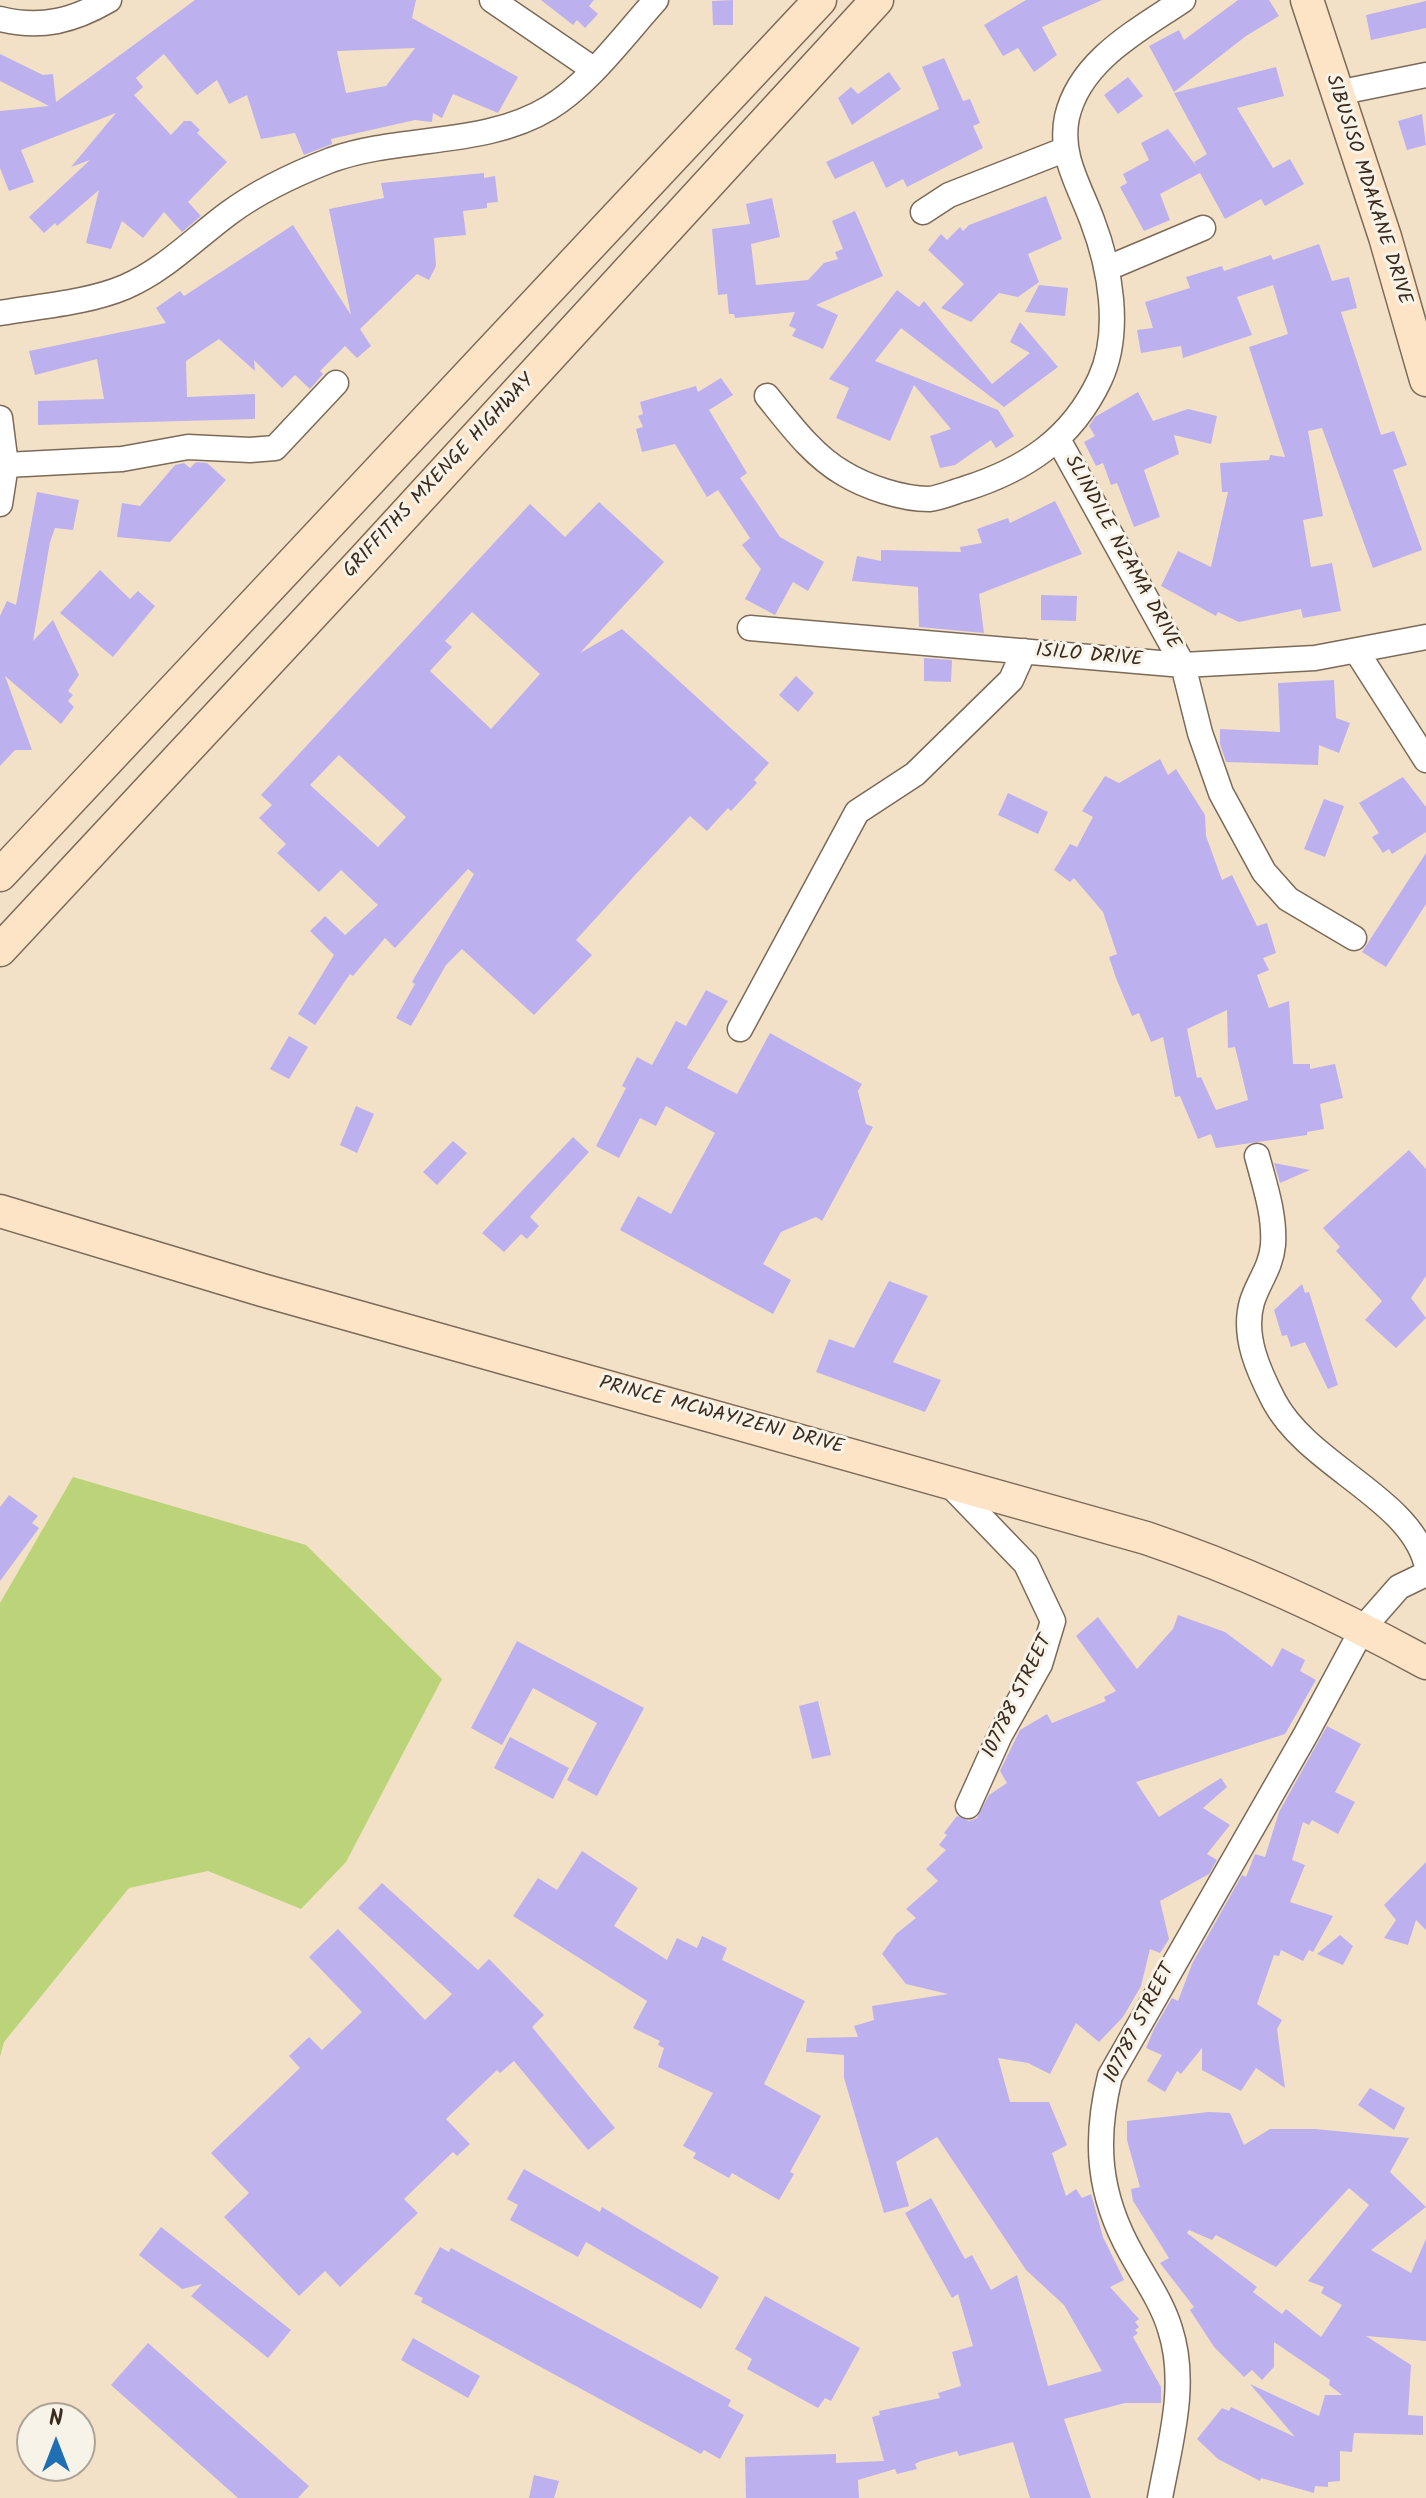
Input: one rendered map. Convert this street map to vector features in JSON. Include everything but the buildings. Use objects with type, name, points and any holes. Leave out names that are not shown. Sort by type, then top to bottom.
[{"type":"street","points":[[0,19],[38,25],[64,22],[82,16],[109,0]]},
{"type":"street","points":[[492,0],[593,69]]},
{"type":"street","points":[[0,313],[125,287],[162,267],[229,212],[290,176],[376,147],[484,131],[526,119],[552,107],[593,69],[656,0]]},
{"type":"street","points":[[0,875],[820,0]]},
{"type":"street","name":"GRIFFITHS MXENGE HIGHWAY","points":[[0,950],[377,546],[877,0]]},
{"type":"street","points":[[767,396],[803,440],[842,473],[886,491],[930,499],[995,479],[1036,458],[1059,441],[1101,377],[1112,329],[1108,268],[1064,150],[1067,115],[1076,91],[1092,68],[1115,46],[1183,0]]},
{"type":"street","name":"SIBUSISO MDAKANE DRIVE","points":[[1307,0],[1385,237],[1426,380]]},
{"type":"street","points":[[1337,93],[1426,75]]},
{"type":"street","points":[[923,212],[949,195],[1064,150]]},
{"type":"street","points":[[1108,268],[1203,228]]},
{"type":"street","points":[[6,465],[122,459],[188,447],[275,448],[336,383]]},
{"type":"street","points":[[0,418],[6,465],[0,504]]},
{"type":"street","name":"SLINDILE NZAMA DRIVE","points":[[1059,441],[1183,665],[1200,733],[1221,793],[1264,872],[1288,899],[1354,938]]},
{"type":"street","name":"ISILO DRIVE","points":[[750,628],[1183,665],[1259,663],[1357,652],[1426,637]]},
{"type":"street","points":[[740,1029],[857,812],[915,774],[1011,680],[1024,651]]},
{"type":"street","points":[[1357,652],[1426,760]]},
{"type":"street","points":[[1257,1156],[1274,1222],[1270,1265],[1252,1301],[1249,1319],[1257,1363],[1287,1420],[1309,1444],[1406,1524],[1421,1545],[1426,1563]]},
{"type":"street","name":"PRINCE MCWAYIZENI DRIVE","points":[[0,1211],[262,1290],[945,1479],[1227,1566],[1363,1628],[1426,1663]]},
{"type":"street","name":"107788 STREET","points":[[945,1479],[1026,1564],[1053,1621],[1044,1655],[1000,1735],[968,1806]]},
{"type":"street","name":"107787 STREET","points":[[1160,2498],[1177,2405],[1177,2362],[1170,2328],[1109,2206],[1099,2159],[1101,2114],[1110,2076],[1306,1734],[1363,1628],[1399,1587],[1426,1574]]},
{"type":"green space","points":[[73,1477],[306,1545],[442,1679],[346,1862],[301,1909],[208,1871],[129,1888],[4,2042],[0,2057],[0,1603]]}]
